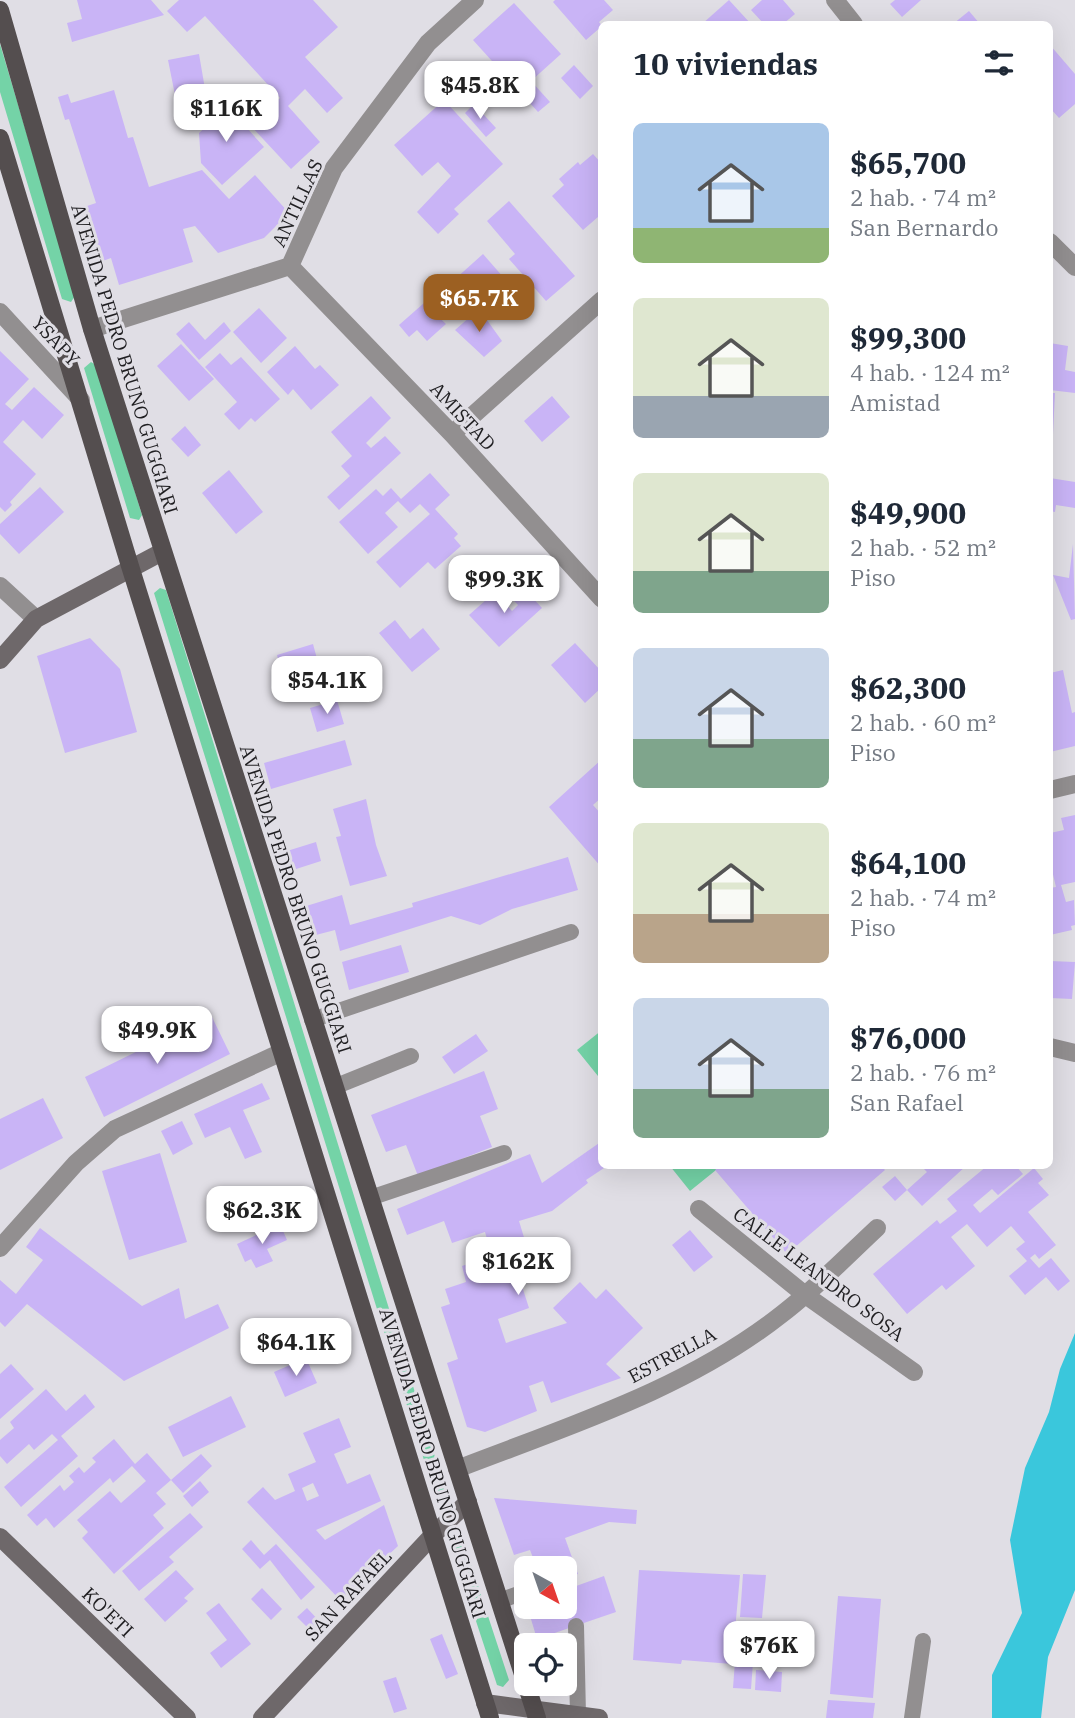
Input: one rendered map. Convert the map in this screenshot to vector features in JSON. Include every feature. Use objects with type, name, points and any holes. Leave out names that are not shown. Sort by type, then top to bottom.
[{"type":"main road","name":"AVENIDA PEDRO BRUNO GUGGIARI","points":[[0,10],[92,329],[162,552],[514,1641]]},
{"type":"main road","name":"AVENIDA PEDRO BRUNO GUGGIARI","points":[[0,138],[130,566],[488,1710]]},
{"type":"main road","name":"AVENIDA PEDRO BRUNO GUGGIARI","points":[[531,1696],[535,1713]]},
{"type":"street","name":"ANTILLAS","points":[[92,329],[290,266],[334,168],[428,43],[475,0]]},
{"type":"street","points":[[835,0],[852,21]]},
{"type":"street","points":[[1053,245],[1075,267]]},
{"type":"street","name":"AMISTAD","points":[[290,266],[452,434],[598,594]]},
{"type":"street","points":[[452,434],[598,304]]},
{"type":"street","name":"YSAPY","points":[[0,312],[81,400]]},
{"type":"street","points":[[0,660],[36,619],[130,566],[162,552]]},
{"type":"street","points":[[0,586],[36,619]]},
{"type":"street","points":[[1053,789],[1075,784]]},
{"type":"street","points":[[1053,1048],[1075,1053]]},
{"type":"street","points":[[0,1248],[76,1163],[115,1129],[282,1052]]},
{"type":"street","name":"CALLE LEANDRO SOSA","points":[[699,1209],[804,1294],[914,1372]]},
{"type":"street","name":"ESTRELLA","points":[[457,1469],[653,1392],[721,1355],[782,1314],[877,1228]]},
{"type":"street","name":"SAN RAFAEL","points":[[262,1718],[433,1535],[468,1503]]},
{"type":"street","name":"KO'ETI","points":[[0,1536],[187,1718]]},
{"type":"street","points":[[488,1710],[599,1718]]},
{"type":"lane","points":[[312,1020],[571,932]]},
{"type":"lane","points":[[334,1087],[411,1056]]},
{"type":"lane","points":[[370,1198],[504,1153]]},
{"type":"lane","points":[[499,1601],[514,1596]]},
{"type":"lane","points":[[575,1633],[576,1626]]},
{"type":"lane","points":[[912,1718],[923,1641]]},
{"type":"lane","points":[[576,1696],[578,1715]]},
{"type":"green space","points":[[0,44],[75,296],[71,302],[62,299],[0,92]]},
{"type":"green space","points":[[91,362],[96,365],[142,515],[139,520],[130,518],[84,368]]},
{"type":"green space","points":[[160,588],[166,590],[449,1502],[442,1508],[438,1505],[154,593]]},
{"type":"green space","points":[[598,1033],[598,1076],[577,1050]]},
{"type":"green space","points":[[672,1169],[717,1169],[690,1191]]},
{"type":"green space","points":[[456,1543],[465,1546],[509,1680],[503,1687],[497,1685],[453,1551]]},
{"type":"water","points":[[1075,1333],[1075,1590],[1048,1657],[1041,1718],[992,1718],[992,1675],[1022,1613],[1010,1540],[1025,1468],[1049,1412],[1060,1369]]},
{"type":"building","points":[[77,0],[151,0],[164,15],[72,42],[67,23],[82,19]]},
{"type":"building","points":[[179,0],[313,0],[338,27],[305,57],[343,98],[327,113],[305,89],[288,106],[320,142],[291,169],[250,125],[280,98],[205,16],[187,32],[167,11]]},
{"type":"building","points":[[604,0],[613,10],[598,21],[598,30],[586,40],[553,2]]},
{"type":"building","points":[[729,0],[748,21],[705,21]]},
{"type":"building","points":[[762,0],[783,0],[795,14],[787,21],[761,21],[751,10]]},
{"type":"building","points":[[895,0],[921,0],[902,17],[890,4]]},
{"type":"building","points":[[514,3],[561,54],[531,81],[550,102],[538,112],[473,40]]},
{"type":"building","points":[[969,11],[977,21],[957,21]]},
{"type":"building","points":[[1053,48],[1075,74],[1075,104],[1059,118],[1053,111]]},
{"type":"building","points":[[199,54],[205,89],[175,95],[168,60]]},
{"type":"building","points":[[574,65],[593,86],[580,99],[561,78]]},
{"type":"building","points":[[114,90],[128,138],[133,137],[149,187],[202,170],[229,199],[255,175],[289,213],[264,238],[218,253],[195,226],[183,229],[193,262],[119,285],[111,258],[100,262],[84,207],[96,203],[69,119],[65,120],[58,97],[68,94],[71,103]]},
{"type":"building","points":[[444,100],[503,164],[454,209],[459,214],[438,234],[417,212],[451,176],[438,162],[422,176],[394,145]]},
{"type":"building","points":[[474,104],[496,128],[486,137],[465,113]]},
{"type":"building","points":[[214,105],[216,118],[199,120],[198,107]]},
{"type":"building","points":[[228,107],[264,147],[222,185],[201,163],[199,133]]},
{"type":"building","points":[[593,154],[598,160],[598,217],[583,230],[552,196],[564,185],[559,179],[578,162],[580,165]]},
{"type":"building","points":[[509,201],[575,276],[546,301],[509,259],[515,254],[487,221]]},
{"type":"building","points":[[483,254],[504,278],[475,304],[454,280]]},
{"type":"building","points":[[424,303],[446,324],[427,341],[417,330],[409,337],[399,325]]},
{"type":"building","points":[[259,308],[287,338],[261,363],[233,332]]},
{"type":"building","points":[[479,309],[502,341],[484,357],[455,330]]},
{"type":"building","points":[[189,322],[205,340],[224,322],[231,331],[199,360],[176,334]]},
{"type":"building","points":[[181,344],[214,379],[189,401],[157,366]]},
{"type":"building","points":[[1053,344],[1068,346],[1065,370],[1075,372],[1075,393],[1053,390]]},
{"type":"building","points":[[295,346],[315,369],[320,365],[339,385],[311,410],[293,389],[288,395],[267,372]]},
{"type":"building","points":[[0,351],[29,379],[5,404],[12,410],[34,387],[64,415],[42,439],[23,420],[3,442],[36,474],[10,502],[12,505],[5,512],[0,507]]},
{"type":"building","points":[[220,353],[231,365],[241,357],[280,399],[255,422],[251,418],[239,430],[224,414],[237,402],[205,367]]},
{"type":"building","points":[[1053,393],[1055,393],[1053,434]]},
{"type":"building","points":[[371,396],[391,418],[366,443],[371,448],[385,436],[401,453],[339,510],[327,497],[350,476],[341,466],[352,456],[331,432]]},
{"type":"building","points":[[552,396],[570,417],[542,442],[524,421]]},
{"type":"building","points":[[185,426],[201,445],[188,457],[171,439]]},
{"type":"building","points":[[229,470],[263,512],[236,534],[202,493]]},
{"type":"building","points":[[430,473],[450,495],[435,509],[458,534],[454,538],[461,546],[435,569],[428,562],[400,588],[376,562],[430,514],[420,504],[410,513],[398,501],[385,513],[398,527],[368,554],[339,522],[376,489],[383,496],[391,488],[401,499]]},
{"type":"building","points":[[1053,478],[1075,482],[1075,508],[1056,505],[1055,512]]},
{"type":"building","points":[[40,487],[64,512],[19,554],[0,534],[0,524]]},
{"type":"building","points":[[1073,544],[1075,619],[1071,620],[1053,575],[1069,578]]},
{"type":"building","points":[[508,581],[526,600],[531,596],[542,608],[499,647],[469,615],[495,592],[512,611],[518,605],[501,587]]},
{"type":"building","points":[[395,620],[410,639],[423,628],[440,649],[412,672],[379,633]]},
{"type":"building","points":[[90,638],[120,669],[137,732],[65,753],[37,656]]},
{"type":"building","points":[[575,643],[598,668],[598,691],[585,703],[551,665]]},
{"type":"building","points":[[313,644],[322,677],[286,687],[277,655]]},
{"type":"building","points":[[1063,670],[1072,713],[1075,712],[1075,746],[1053,751],[1053,672]]},
{"type":"building","points":[[337,700],[344,724],[317,732],[310,708]]},
{"type":"building","points":[[345,740],[352,765],[271,789],[264,763]]},
{"type":"building","points":[[598,763],[598,801],[593,805],[598,811],[598,863],[549,807]]},
{"type":"building","points":[[366,799],[376,845],[387,876],[350,886],[336,837],[341,836],[333,809]]},
{"type":"building","points":[[1075,815],[1075,882],[1061,885],[1066,902],[1074,900],[1075,925],[1071,926],[1072,930],[1053,934],[1053,888],[1056,887],[1053,874],[1053,832],[1064,830],[1061,818]]},
{"type":"building","points":[[316,842],[321,861],[293,870],[287,851]]},
{"type":"building","points":[[568,857],[578,890],[512,909],[480,925],[451,916],[340,951],[335,930],[312,936],[303,907],[342,895],[350,925],[413,907],[412,903]]},
{"type":"building","points":[[401,945],[409,972],[349,990],[342,962]]},
{"type":"building","points":[[1053,961],[1075,962],[1072,999],[1053,998]]},
{"type":"building","points":[[211,1015],[230,1054],[104,1117],[85,1077]]},
{"type":"building","points":[[476,1034],[488,1051],[454,1074],[442,1057]]},
{"type":"building","points":[[484,1071],[498,1109],[480,1116],[492,1147],[418,1176],[406,1145],[386,1152],[371,1115]]},
{"type":"building","points":[[262,1083],[270,1099],[243,1110],[262,1152],[245,1159],[230,1127],[205,1138],[194,1114]]},
{"type":"building","points":[[43,1098],[63,1138],[0,1170],[0,1119]]},
{"type":"building","points":[[182,1121],[193,1144],[173,1155],[161,1131]]},
{"type":"building","points":[[598,1144],[598,1169],[602,1169],[552,1211],[519,1221],[526,1244],[510,1249],[529,1308],[498,1319],[506,1343],[567,1323],[553,1308],[580,1282],[596,1299],[606,1289],[643,1328],[606,1364],[621,1378],[551,1403],[543,1381],[529,1386],[537,1411],[485,1432],[467,1427],[447,1363],[458,1359],[441,1307],[450,1304],[445,1289],[466,1282],[462,1266],[492,1256],[485,1232],[452,1243],[444,1221],[407,1235],[397,1209],[530,1154],[542,1183]]},
{"type":"building","points":[[160,1153],[187,1242],[129,1260],[102,1171]]},
{"type":"building","points":[[884,1169],[885,1170],[787,1254],[715,1170]]},
{"type":"building","points":[[924,1169],[963,1169],[922,1206],[907,1190],[927,1172]]},
{"type":"building","points":[[983,1169],[1019,1169],[1023,1174],[998,1195],[992,1189],[973,1205],[980,1213],[1035,1169],[1043,1179],[1038,1183],[1049,1195],[1028,1212],[1056,1245],[1039,1259],[1035,1254],[1030,1258],[1039,1268],[1051,1258],[1070,1281],[1058,1291],[1046,1277],[1025,1295],[1009,1276],[1027,1261],[1016,1249],[1025,1242],[1011,1226],[987,1247],[967,1224],[951,1237],[975,1266],[946,1290],[942,1285],[907,1314],[873,1274],[937,1220],[940,1224],[957,1211],[947,1199]]},
{"type":"building","points":[[895,1176],[907,1190],[895,1201],[882,1187]]},
{"type":"building","points":[[280,1224],[287,1240],[267,1249],[273,1261],[256,1268],[251,1259],[245,1262],[237,1244]]},
{"type":"building","points":[[40,1228],[142,1306],[179,1288],[185,1319],[218,1304],[229,1328],[124,1381],[27,1304],[5,1327],[0,1322],[0,1280],[16,1294],[43,1260],[26,1247]]},
{"type":"building","points":[[690,1230],[713,1257],[694,1272],[672,1245]]},
{"type":"building","points":[[306,1358],[317,1383],[285,1397],[274,1372]]},
{"type":"building","points":[[11,1364],[34,1389],[0,1419],[0,1374]]},
{"type":"building","points":[[46,1389],[66,1411],[85,1394],[95,1407],[61,1436],[78,1456],[21,1507],[4,1487],[58,1440],[52,1434],[34,1450],[29,1444],[7,1464],[0,1456],[0,1440],[14,1428],[10,1422]]},
{"type":"building","points":[[231,1396],[246,1427],[183,1457],[168,1427]]},
{"type":"building","points":[[339,1418],[351,1447],[334,1454],[347,1484],[370,1474],[381,1501],[316,1530],[325,1540],[384,1505],[398,1546],[340,1600],[247,1502],[263,1487],[275,1500],[295,1491],[288,1474],[316,1462],[303,1433]],"holes":[[[313,1483],[319,1496],[307,1501],[302,1488]]]},
{"type":"building","points":[[114,1439],[135,1464],[147,1453],[171,1480],[156,1493],[166,1504],[153,1515],[164,1528],[114,1574],[82,1538],[88,1532],[77,1520],[110,1491],[121,1503],[146,1481],[132,1466],[113,1483],[110,1478],[54,1528],[46,1518],[37,1526],[27,1515],[60,1485],[64,1491],[74,1482],[69,1476],[79,1467],[84,1473],[96,1462],[92,1458]]},
{"type":"building","points":[[201,1454],[212,1466],[183,1493],[171,1480]]},
{"type":"building","points":[[200,1481],[209,1492],[192,1507],[183,1496]]},
{"type":"building","points":[[494,1498],[637,1510],[636,1524],[609,1522],[565,1538],[572,1556],[532,1556],[530,1550],[514,1555]]},
{"type":"building","points":[[190,1513],[203,1527],[169,1557],[174,1562],[139,1591],[122,1571]]},
{"type":"building","points":[[251,1540],[264,1555],[276,1544],[315,1587],[301,1600],[270,1560],[260,1569],[242,1549]]},
{"type":"building","points":[[176,1570],[194,1589],[184,1598],[188,1601],[165,1622],[144,1599]]},
{"type":"building","points":[[639,1570],[740,1575],[732,1664],[633,1660]]},
{"type":"building","points":[[743,1574],[766,1575],[762,1618],[740,1617]]},
{"type":"building","points":[[604,1576],[616,1612],[555,1633],[535,1633],[531,1619],[578,1619],[578,1585]]},
{"type":"building","points":[[262,1588],[282,1609],[271,1620],[251,1599]]},
{"type":"building","points":[[838,1596],[881,1599],[873,1698],[830,1694]]},
{"type":"building","points":[[219,1603],[251,1644],[221,1668],[210,1653],[227,1640],[206,1613]]},
{"type":"building","points":[[307,1608],[321,1623],[311,1631],[297,1617]]},
{"type":"building","points":[[739,1621],[762,1623],[761,1631],[739,1630]]},
{"type":"building","points":[[442,1634],[458,1674],[446,1679],[430,1639]]},
{"type":"building","points":[[737,1634],[761,1636],[760,1649],[754,1649],[751,1689],[733,1688]]},
{"type":"building","points":[[756,1670],[782,1672],[781,1692],[755,1690]]},
{"type":"building","points":[[396,1677],[407,1709],[394,1713],[383,1681]]},
{"type":"building","points":[[828,1700],[875,1703],[873,1718],[826,1718]]}]
